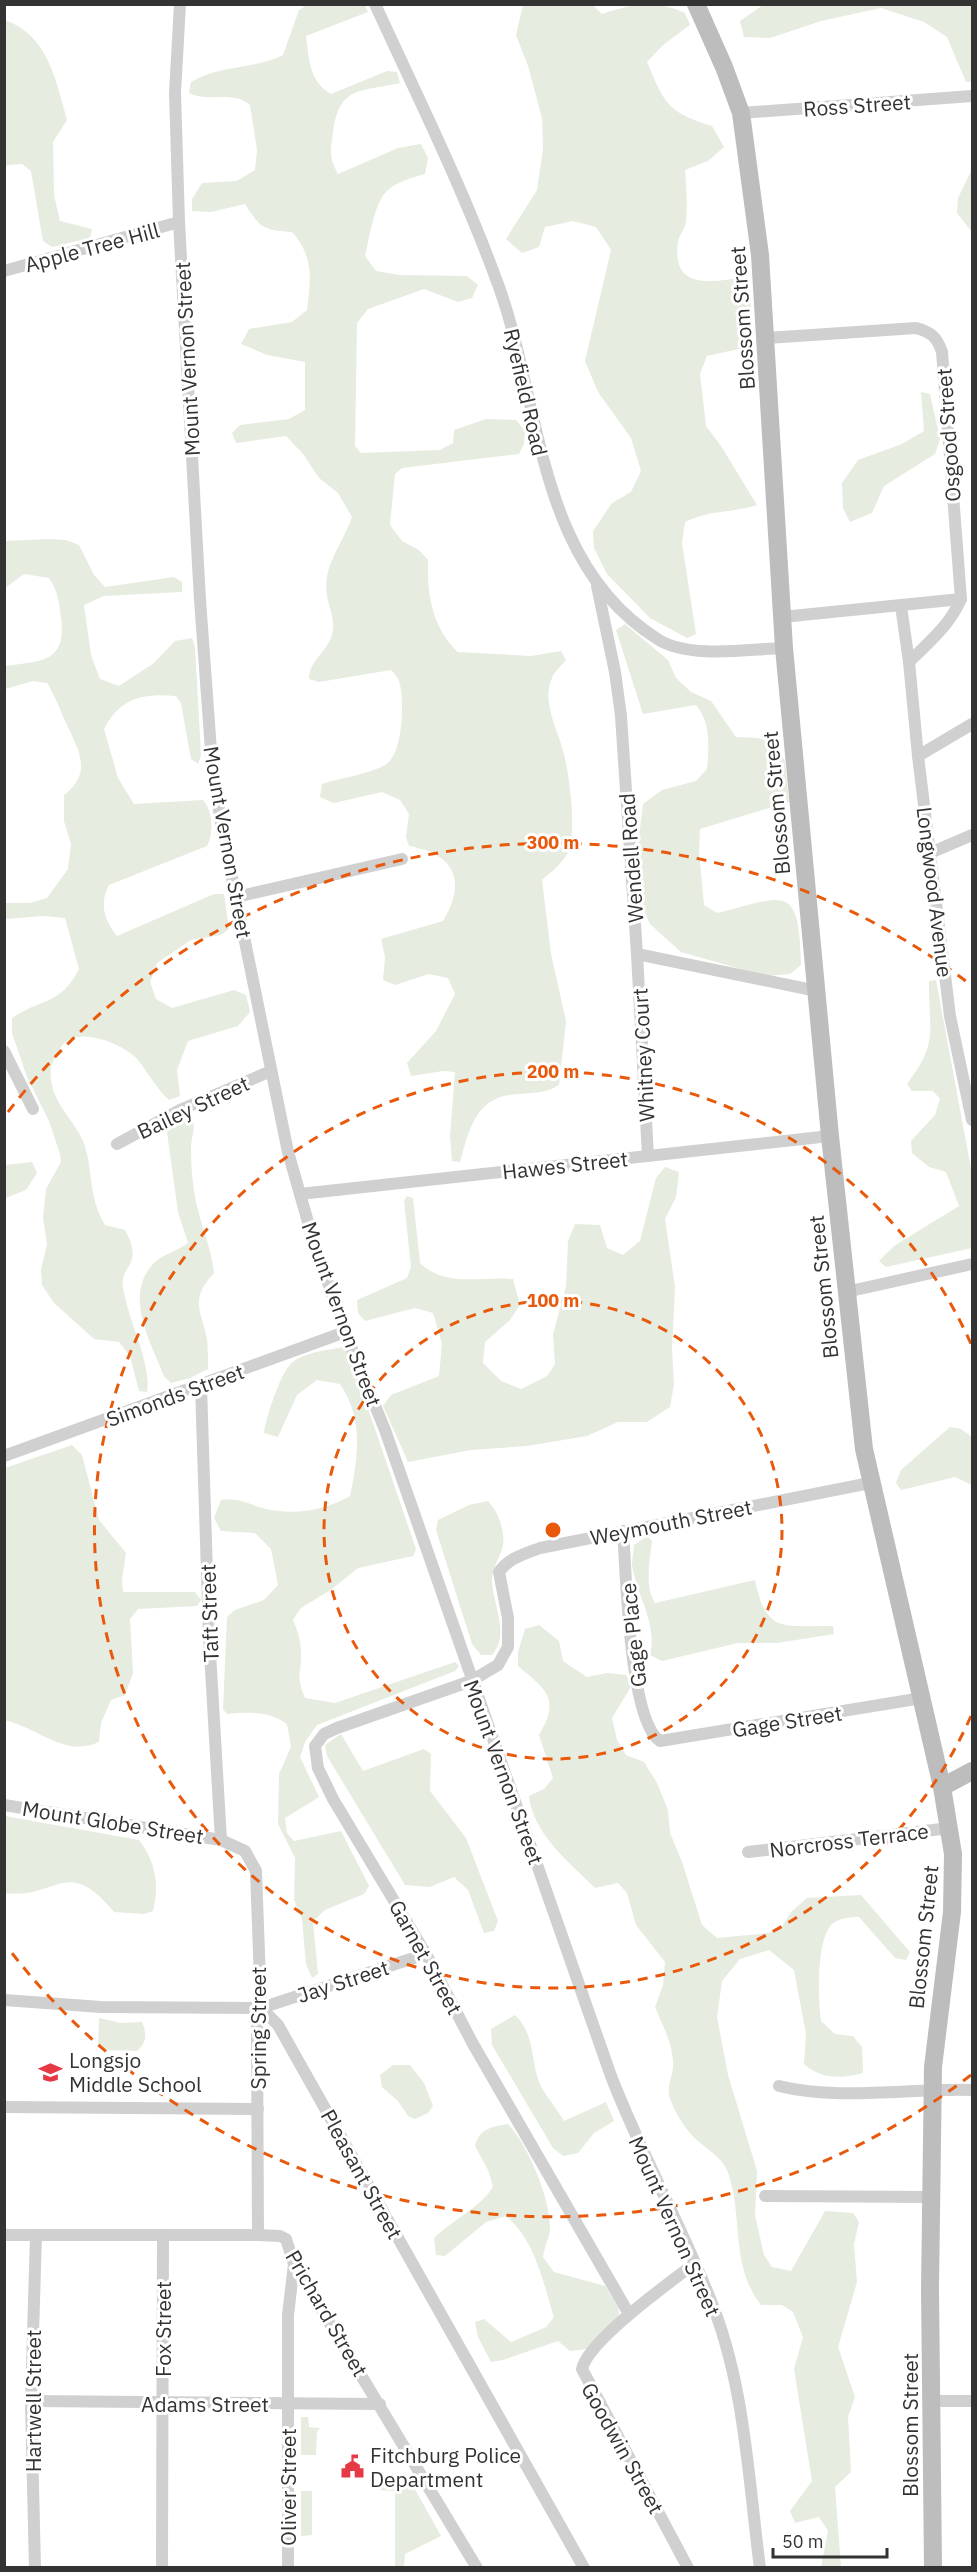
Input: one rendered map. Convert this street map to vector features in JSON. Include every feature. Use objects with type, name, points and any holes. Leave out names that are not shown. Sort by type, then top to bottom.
[{"type":"street","name":"Mount Vernon Street","points":[[180,4],[176,93],[179,222],[204,676],[212,764],[271,1071],[300,1194],[345,1332],[385,1430],[471,1681],[556,1912],[611,2076],[637,2141],[710,2296],[740,2411],[760,2568]]},
{"type":"street","name":"Ryefield Road","points":[[375,4],[486,253],[511,329],[546,475],[569,531],[596,582],[613,604],[658,640],[672,647],[694,651],[784,648]]},
{"type":"street","name":"Blossom Street","points":[[696,4],[724,67],[741,113],[760,255],[767,338],[784,648],[830,1136],[864,1449],[870,1484],[922,1698],[950,1828],[954,1897],[934,2043],[932,2089],[933,2568]]},
{"type":"street","name":"Ross Street","points":[[741,113],[972,96]]},
{"type":"street","name":"Apple Tree Hill","points":[[4,271],[179,222]]},
{"type":"street","name":"Osgood Street","points":[[767,338],[916,328],[929,331],[938,340],[942,352],[961,599]]},
{"type":"street","name":"Wendell Road","points":[[596,582],[615,672],[621,716],[637,954],[817,991]]},
{"type":"street","points":[[782,617],[961,599]]},
{"type":"street","points":[[909,662],[954,615],[961,599]]},
{"type":"street","name":"Longwood Avenue","points":[[901,606],[950,1016],[972,1120]]},
{"type":"street","points":[[918,756],[972,724]]},
{"type":"street","points":[[930,853],[972,835]]},
{"type":"street","points":[[236,897],[402,859]]},
{"type":"street","name":"Whitney Court","points":[[637,954],[648,1156]]},
{"type":"street","points":[[4,1051],[33,1109]]},
{"type":"street","name":"Bailey Street","points":[[117,1143],[180,1110],[271,1071]]},
{"type":"street","name":"Hawes Street","points":[[300,1194],[830,1136]]},
{"type":"street","points":[[846,1292],[972,1264]]},
{"type":"street","name":"Simonds Street","points":[[4,1456],[345,1332]]},
{"type":"street","name":"Taft Street","points":[[201,1386],[209,1636],[221,1840]]},
{"type":"street","name":"Weymouth Street","points":[[471,1681],[498,1665],[508,1647],[508,1618],[499,1572],[505,1563],[540,1548],[623,1530],[870,1484]]},
{"type":"street","name":"Gage Place","points":[[623,1530],[636,1681],[653,1737]]},
{"type":"street","name":"Garnet Street","points":[[471,1681],[324,1734],[314,1750],[318,1768],[333,1799],[426,1954],[473,2044],[629,2314]]},
{"type":"street","name":"Gage Street","points":[[653,1737],[660,1741],[922,1698]]},
{"type":"street","points":[[942,1787],[972,1771]]},
{"type":"street","name":"Mount Globe Street","points":[[4,1805],[221,1840]]},
{"type":"street","name":"Norcross Terrace","points":[[748,1852],[950,1828]]},
{"type":"street","name":"Spring Street","points":[[221,1840],[232,1843],[245,1851],[256,1871],[261,2008],[256,2027],[258,2235]]},
{"type":"street","name":"Jay Street","points":[[261,2008],[426,1954]]},
{"type":"street","points":[[4,2000],[101,2007],[261,2008]]},
{"type":"street","name":"Pleasant Street","points":[[261,2008],[278,2025],[584,2568]]},
{"type":"street","points":[[779,2086],[808,2093],[972,2090]]},
{"type":"street","points":[[4,2107],[258,2109]]},
{"type":"street","points":[[765,2196],[931,2197]]},
{"type":"street","name":"Prichard Street","points":[[4,2235],[258,2235],[280,2236],[286,2239],[294,2264],[477,2568]]},
{"type":"street","name":"Hartwell Street","points":[[35,2568],[31,2402],[36,2235]]},
{"type":"street","name":"Fox Street","points":[[162,2568],[163,2235]]},
{"type":"street","name":"Oliver Street","points":[[288,2568],[288,2315],[294,2264]]},
{"type":"street","name":"Goodwin Street","points":[[688,2568],[582,2372],[587,2357],[629,2314],[694,2264]]},
{"type":"street","points":[[933,2401],[972,2401]]},
{"type":"street","name":"Adams Street","points":[[31,2402],[380,2404]]},
{"type":"shaded area","points":[[307,5],[365,5],[368,12],[306,36],[311,69],[324,89],[331,94],[387,71],[397,72],[400,83],[362,90],[346,99],[340,107],[331,150],[338,174],[398,148],[421,144],[428,158],[425,174],[394,186],[382,198],[375,213],[365,256],[376,271],[399,275],[467,276],[478,285],[472,298],[458,302],[424,289],[368,309],[357,323],[355,446],[361,453],[440,450],[453,443],[454,430],[486,419],[516,420],[525,431],[524,444],[519,454],[402,468],[395,474],[390,525],[402,541],[419,550],[428,560],[433,610],[442,632],[458,652],[531,656],[561,651],[566,660],[553,676],[548,694],[550,712],[567,768],[572,831],[567,854],[559,865],[542,880],[551,954],[566,1021],[559,1085],[540,1092],[504,1096],[484,1107],[467,1137],[460,1162],[452,1161],[450,1136],[455,1072],[443,1071],[411,1076],[407,1063],[436,1031],[455,994],[448,978],[429,974],[395,985],[383,980],[385,957],[381,939],[443,921],[454,894],[455,882],[452,872],[437,855],[409,846],[406,837],[409,814],[400,800],[382,792],[334,803],[320,797],[322,784],[378,768],[391,760],[396,751],[401,726],[401,689],[391,670],[319,682],[309,679],[311,668],[332,634],[333,622],[326,584],[330,565],[352,517],[338,493],[319,478],[303,454],[286,436],[236,443],[232,433],[240,425],[289,419],[305,410],[305,362],[267,355],[241,344],[249,329],[292,322],[307,310],[310,278],[307,259],[292,232],[264,227],[255,219],[245,204],[211,212],[192,211],[192,199],[202,183],[237,181],[255,170],[257,150],[250,105],[236,98],[205,97],[189,93],[191,82],[214,72],[260,63],[283,55],[299,10]]},
{"type":"shaded area","points":[[523,5],[593,5],[602,14],[633,6],[654,5],[685,13],[690,25],[663,45],[647,62],[658,88],[669,104],[685,116],[712,126],[724,147],[708,161],[685,170],[687,215],[685,227],[678,242],[678,258],[681,269],[687,276],[696,280],[720,281],[745,277],[750,286],[752,346],[707,356],[700,374],[706,426],[757,505],[702,515],[685,522],[682,543],[696,634],[687,638],[650,618],[607,574],[594,548],[593,531],[612,503],[631,492],[641,471],[631,438],[598,392],[585,361],[611,250],[596,227],[573,221],[545,227],[539,247],[522,253],[506,239],[537,190],[543,149],[542,118],[528,66],[516,35]]},
{"type":"shaded area","points":[[763,5],[972,5],[972,82],[966,82],[947,37],[924,22],[881,8],[821,21],[770,38],[744,37],[740,21]]},
{"type":"shaded area","points":[[5,20],[20,27],[31,36],[41,48],[54,75],[67,120],[53,142],[54,195],[60,221],[92,229],[90,238],[52,247],[43,241],[31,171],[22,164],[5,167]]},
{"type":"shaded area","points":[[972,169],[972,232],[957,213],[958,198]]},
{"type":"shaded area","points":[[921,392],[930,394],[940,439],[935,454],[884,486],[872,513],[850,522],[843,508],[842,483],[858,460],[902,444],[924,431]]},
{"type":"shaded area","points":[[66,540],[79,545],[94,575],[105,587],[174,577],[182,582],[182,592],[104,596],[84,605],[91,655],[100,679],[119,686],[154,663],[175,641],[192,638],[195,647],[201,755],[198,764],[191,759],[181,703],[176,696],[143,697],[125,704],[117,710],[104,729],[118,778],[134,804],[203,800],[209,810],[211,822],[211,835],[207,846],[109,885],[104,898],[104,911],[117,936],[214,894],[224,894],[229,929],[221,935],[191,940],[157,963],[150,982],[156,999],[172,1008],[234,990],[246,995],[250,1012],[238,1026],[188,1041],[177,1070],[180,1096],[169,1100],[138,1060],[122,1048],[100,1039],[77,1037],[68,1040],[61,1047],[52,1064],[51,1079],[54,1093],[83,1141],[99,1214],[105,1225],[125,1230],[133,1251],[130,1264],[124,1274],[123,1287],[146,1368],[147,1392],[139,1391],[130,1356],[119,1342],[94,1339],[54,1303],[42,1285],[41,1270],[47,1244],[43,1218],[46,1189],[61,1162],[49,1121],[27,1077],[12,1033],[12,1018],[57,995],[72,981],[79,969],[65,918],[43,916],[5,919],[5,903],[30,903],[47,898],[68,869],[71,844],[64,821],[64,795],[73,787],[81,771],[76,744],[47,683],[33,681],[5,689],[5,666],[30,663],[49,657],[60,644],[62,633],[58,597],[49,578],[24,574],[5,588],[5,541]]},
{"type":"shaded area","points":[[625,624],[668,660],[676,678],[691,692],[711,701],[736,737],[758,738],[778,745],[785,762],[789,802],[700,829],[699,852],[704,905],[717,913],[773,900],[784,901],[792,908],[797,919],[800,938],[801,965],[790,974],[765,976],[681,952],[650,924],[638,896],[638,845],[643,804],[662,790],[696,781],[707,769],[708,735],[704,719],[696,705],[643,714],[616,630]]},
{"type":"shaded area","points":[[936,980],[972,1174],[972,1248],[886,1267],[879,1261],[894,1246],[959,1206],[946,1172],[929,1167],[912,1153],[911,1141],[935,1115],[940,1099],[933,1091],[912,1091],[907,1084],[924,1057],[928,1045],[930,1035],[929,981]]},
{"type":"shaded area","points":[[192,1117],[194,1126],[191,1159],[194,1191],[214,1273],[206,1282],[199,1298],[207,1339],[208,1369],[190,1378],[171,1383],[164,1376],[147,1335],[140,1306],[140,1291],[144,1278],[155,1262],[188,1243],[178,1212],[167,1132],[177,1122]]},
{"type":"shaded area","points":[[32,1162],[37,1173],[26,1190],[5,1198],[5,1165]]},
{"type":"shaded area","points":[[665,1167],[679,1172],[676,1197],[665,1219],[675,1287],[672,1349],[674,1384],[670,1407],[647,1422],[618,1422],[587,1436],[527,1446],[471,1450],[408,1462],[383,1406],[391,1395],[439,1376],[442,1343],[433,1313],[415,1308],[365,1321],[358,1313],[357,1300],[407,1278],[411,1267],[404,1201],[407,1196],[413,1198],[420,1263],[430,1271],[452,1278],[513,1279],[520,1305],[510,1320],[485,1342],[483,1363],[501,1381],[521,1389],[547,1376],[555,1364],[553,1334],[566,1286],[568,1241],[575,1224],[600,1225],[607,1248],[623,1255],[640,1241],[656,1178]]},
{"type":"shaded area","points":[[342,1347],[349,1353],[416,1549],[413,1556],[358,1568],[332,1589],[301,1608],[293,1620],[300,1643],[302,1690],[305,1698],[335,1703],[455,1662],[459,1666],[455,1671],[317,1725],[305,1742],[300,1757],[319,1797],[285,1818],[287,1833],[294,1841],[341,1831],[369,1886],[364,1894],[325,1910],[313,1921],[318,1974],[312,1978],[306,1964],[302,1919],[294,1900],[295,1858],[278,1824],[279,1774],[291,1747],[287,1724],[266,1715],[227,1714],[223,1709],[227,1617],[235,1610],[264,1600],[278,1585],[271,1549],[255,1533],[221,1531],[214,1518],[221,1500],[237,1500],[262,1508],[296,1512],[330,1505],[350,1496],[357,1453],[356,1425],[348,1397],[340,1384],[317,1380],[297,1395],[278,1437],[264,1433],[281,1379],[289,1366],[306,1355]]},
{"type":"shaded area","points":[[950,1427],[961,1429],[972,1437],[972,1485],[955,1477],[901,1490],[896,1483],[901,1470]]},
{"type":"shaded area","points":[[72,1445],[82,1455],[99,1520],[126,1553],[122,1580],[123,1592],[195,1592],[201,1600],[197,1606],[138,1609],[130,1619],[133,1673],[125,1695],[111,1700],[101,1723],[99,1742],[87,1746],[63,1744],[4,1720],[5,1468]]},
{"type":"shaded area","points":[[488,1501],[498,1516],[503,1535],[503,1546],[492,1579],[500,1638],[492,1655],[481,1655],[472,1644],[436,1530],[438,1520],[469,1505]]},
{"type":"shaded area","points":[[647,1536],[652,1541],[649,1581],[655,1603],[755,1580],[765,1611],[772,1619],[780,1624],[791,1626],[833,1626],[834,1634],[777,1643],[738,1643],[662,1661],[650,1655],[652,1643],[649,1620],[632,1564],[634,1545]]},
{"type":"shaded area","points":[[539,1625],[559,1641],[563,1661],[587,1677],[607,1673],[626,1675],[632,1685],[612,1718],[617,1740],[626,1755],[644,1762],[657,1783],[668,1810],[670,1833],[682,1862],[702,1925],[717,1938],[768,1933],[781,1928],[792,1911],[807,1898],[861,1895],[910,1952],[906,1960],[895,1958],[859,1917],[838,1920],[827,1932],[819,1971],[821,2021],[835,2034],[853,2036],[862,2047],[863,2073],[847,2076],[824,2075],[804,2064],[806,2034],[794,1970],[769,1950],[740,1959],[722,1981],[717,2017],[728,2075],[757,2171],[755,2215],[764,2255],[772,2267],[791,2271],[825,2211],[853,2213],[859,2222],[854,2244],[857,2282],[838,2347],[855,2397],[848,2417],[851,2472],[835,2487],[841,2567],[821,2567],[828,2531],[819,2517],[795,2523],[790,2511],[812,2481],[794,2369],[803,2337],[793,2312],[782,2305],[761,2305],[751,2289],[741,2256],[735,2203],[727,2170],[718,2157],[689,2132],[671,2101],[669,2091],[673,2056],[667,2034],[655,2007],[663,1985],[665,1962],[636,1925],[627,1893],[618,1883],[595,1888],[554,1847],[537,1823],[532,1810],[529,1796],[544,1789],[553,1778],[539,1735],[546,1722],[549,1703],[543,1689],[518,1666],[518,1652],[525,1629]]},
{"type":"shaded area","points":[[341,1734],[363,1771],[424,1749],[431,1754],[430,1791],[466,1838],[498,1921],[494,1931],[484,1933],[468,1890],[454,1877],[430,1887],[405,1885],[327,1756],[325,1745]]},
{"type":"shaded area","points":[[5,1816],[139,1840],[149,1856],[155,1874],[156,1892],[153,1911],[144,1914],[114,1912],[98,1895],[72,1882],[37,1891],[5,1893]]},
{"type":"shaded area","points":[[515,2015],[528,2036],[539,2082],[564,2121],[606,2102],[614,2121],[594,2133],[578,2153],[563,2156],[553,2148],[492,2045],[491,2029]]},
{"type":"shaded area","points":[[99,2018],[121,2023],[142,2022],[145,2030],[143,2044],[137,2051],[107,2050],[98,2045]]},
{"type":"shaded area","points":[[393,2065],[410,2065],[424,2083],[433,2106],[428,2113],[415,2119],[408,2116],[398,2101],[382,2087],[380,2075]]},
{"type":"shaded area","points":[[508,2124],[516,2133],[530,2158],[546,2200],[550,2229],[543,2257],[554,2272],[605,2286],[618,2307],[620,2318],[587,2349],[570,2351],[558,2341],[491,2362],[478,2337],[475,2322],[484,2319],[511,2342],[546,2327],[554,2317],[537,2263],[525,2238],[506,2216],[486,2222],[445,2256],[436,2255],[434,2238],[473,2208],[493,2187],[488,2170],[475,2146],[483,2132]]},
{"type":"shaded area","points":[[301,2417],[308,2417],[309,2427],[320,2428],[317,2432],[316,2455],[301,2455]]},
{"type":"shaded area","points":[[379,2483],[412,2484],[441,2536],[405,2554],[404,2567],[395,2567],[395,2491],[380,2490]]},
{"type":"shaded area","points":[[301,2491],[312,2491],[312,2535],[301,2536]]},
{"type":"place","name":"Longsjo Middle School","points":[[51,2072]]},
{"type":"place","name":"Fitchburg Police Department","points":[[352,2467]]}]
